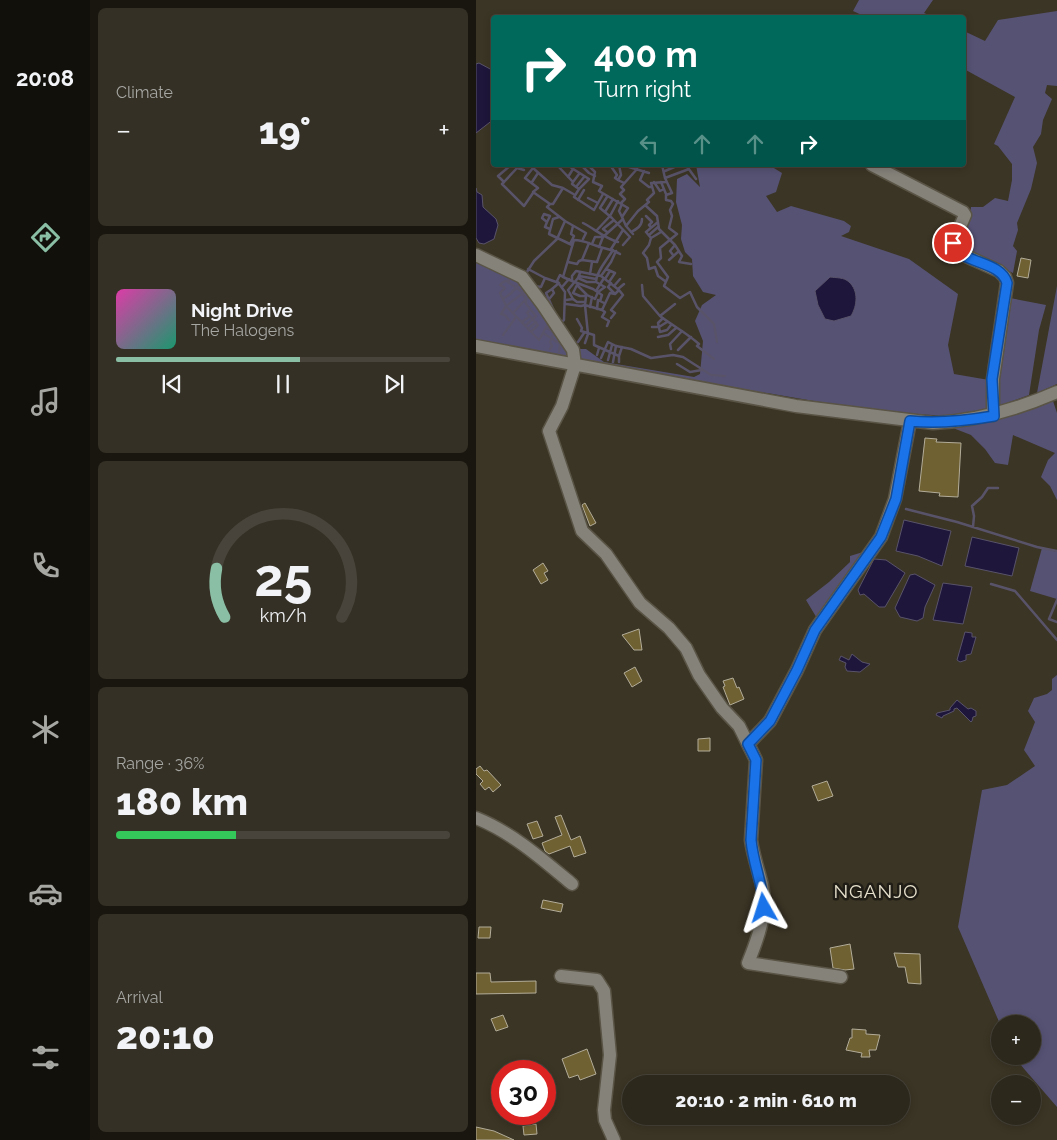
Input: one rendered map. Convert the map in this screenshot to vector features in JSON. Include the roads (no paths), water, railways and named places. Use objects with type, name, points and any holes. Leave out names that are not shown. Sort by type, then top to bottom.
[{"type":"street","points":[[876,167],[963,212],[965,215],[964,220],[953,243],[957,252],[999,271],[1005,277],[1007,283],[992,379],[994,416]]},
{"type":"street","points":[[476,255],[522,277],[570,344],[575,366],[562,406],[550,431],[579,524],[589,540],[606,554],[640,603],[669,628],[686,648],[698,675],[722,708],[739,726],[756,760],[751,840],[752,852],[762,886],[764,908],[758,937],[748,964],[841,977]]},
{"type":"street","points":[[476,346],[796,406],[933,423],[994,416],[1057,392]]},
{"type":"street","points":[[748,744],[770,721],[797,670],[815,630],[881,537],[896,499],[910,421]]},
{"type":"street","points":[[476,818],[513,837],[572,884]]},
{"type":"street","points":[[561,976],[597,980],[604,991],[610,1055],[604,1110],[614,1140]]},
{"type":"waterway","points":[[509,167],[498,176],[504,182],[502,184],[524,206],[533,193]]},
{"type":"waterway","points":[[559,167],[573,182],[572,184],[579,189]]},
{"type":"waterway","points":[[570,167],[589,179]]},
{"type":"waterway","points":[[583,167],[595,176]]},
{"type":"waterway","points":[[590,167],[595,172],[593,182],[602,186],[599,191],[628,208],[622,217],[626,226],[633,234]]},
{"type":"waterway","points":[[611,167],[617,175],[615,178],[618,180]]},
{"type":"waterway","points":[[619,167],[621,175],[618,180],[624,183]]},
{"type":"waterway","points":[[629,167],[649,173]]},
{"type":"waterway","points":[[662,167],[672,193],[666,195],[666,200],[671,201],[673,204],[670,210],[672,216],[669,228],[677,234],[660,248],[661,258],[657,262],[668,277],[664,286],[680,298],[690,292],[697,307],[714,324],[717,342]]},
{"type":"waterway","points":[[665,171],[674,167]]},
{"type":"waterway","points":[[687,167],[696,179]]},
{"type":"waterway","points":[[504,182],[517,168],[524,170]]},
{"type":"waterway","points":[[575,195],[563,188],[552,185],[533,168],[525,178],[538,188],[533,192],[550,204],[547,207],[565,221],[586,233],[583,239]]},
{"type":"waterway","points":[[568,177],[573,169]]},
{"type":"waterway","points":[[621,203],[625,199],[620,194],[624,190],[621,187],[637,169]]},
{"type":"waterway","points":[[665,178],[689,169]]},
{"type":"waterway","points":[[644,171],[640,180],[649,187],[652,187]]},
{"type":"waterway","points":[[532,182],[538,173]]},
{"type":"waterway","points":[[573,182],[579,174]]},
{"type":"waterway","points":[[576,187],[584,177]]},
{"type":"waterway","points":[[589,179],[574,197],[594,210],[603,194]]},
{"type":"waterway","points":[[654,182],[660,191],[664,189]]},
{"type":"waterway","points":[[661,182],[666,194]]},
{"type":"waterway","points":[[626,226],[638,211],[649,202],[647,200],[654,193],[651,183],[666,182]]},
{"type":"waterway","points":[[551,204],[553,204],[563,188]]},
{"type":"waterway","points":[[578,200],[584,190]]},
{"type":"waterway","points":[[607,197],[600,208],[630,237],[623,245]]},
{"type":"waterway","points":[[588,198],[598,203]]},
{"type":"waterway","points":[[605,212],[613,199]]},
{"type":"waterway","points":[[597,230],[610,216],[618,201]]},
{"type":"waterway","points":[[599,247],[603,237],[623,219],[619,211],[622,204]]},
{"type":"waterway","points":[[645,205],[657,216],[659,229],[675,245],[682,256],[679,262],[691,264]]},
{"type":"waterway","points":[[544,214],[542,218],[547,222],[545,227],[550,229]]},
{"type":"waterway","points":[[544,214],[550,216],[547,222]]},
{"type":"waterway","points":[[646,216],[652,222],[649,225],[651,227]]},
{"type":"waterway","points":[[559,217],[553,219],[549,234],[572,245]]},
{"type":"waterway","points":[[631,232],[639,227],[642,219]]},
{"type":"waterway","points":[[607,232],[603,229],[614,220]]},
{"type":"waterway","points":[[525,275],[534,261],[557,239],[565,221]]},
{"type":"waterway","points":[[658,222],[646,232],[651,238],[649,245],[643,253],[647,258],[649,269],[655,267],[658,276],[665,281]]},
{"type":"waterway","points":[[583,223],[618,242]]},
{"type":"waterway","points":[[570,244],[574,236],[571,234],[573,226]]},
{"type":"waterway","points":[[649,235],[658,227]]},
{"type":"waterway","points":[[611,249],[623,230]]},
{"type":"waterway","points":[[651,238],[661,232]]},
{"type":"waterway","points":[[592,244],[595,237],[603,237]]},
{"type":"waterway","points":[[560,323],[564,320],[565,292],[557,281],[560,275],[563,277],[574,240],[620,254]]},
{"type":"waterway","points":[[568,262],[577,264],[582,260],[589,243]]},
{"type":"waterway","points":[[673,255],[670,251],[675,245]]},
{"type":"waterway","points":[[582,260],[597,262],[602,248]]},
{"type":"waterway","points":[[595,299],[598,292],[605,287],[596,282],[596,278],[613,250]]},
{"type":"waterway","points":[[563,277],[572,281],[572,276],[576,271],[601,276],[616,251]]},
{"type":"waterway","points":[[669,260],[679,251]]},
{"type":"waterway","points":[[590,274],[592,262]]},
{"type":"waterway","points":[[528,269],[559,283],[552,289],[554,293],[550,298]]},
{"type":"waterway","points":[[606,269],[615,273],[609,282]]},
{"type":"waterway","points":[[605,279],[610,271]]},
{"type":"waterway","points":[[566,300],[573,299],[568,290],[580,273]]},
{"type":"waterway","points":[[579,276],[596,279]]},
{"type":"waterway","points":[[601,276],[619,290],[615,294],[610,293],[602,310],[605,312],[602,317],[609,321],[607,326]]},
{"type":"waterway","points":[[535,286],[541,287],[545,278]]},
{"type":"waterway","points":[[578,278],[587,282],[596,282]]},
{"type":"waterway","points":[[596,291],[604,278]]},
{"type":"waterway","points":[[562,287],[569,279]]},
{"type":"waterway","points":[[614,286],[620,279]]},
{"type":"waterway","points":[[509,280],[500,285],[505,288],[500,293],[506,306],[539,340],[549,322]]},
{"type":"waterway","points":[[509,281],[522,292],[526,299],[530,296]]},
{"type":"waterway","points":[[572,281],[593,289],[602,295],[600,301],[604,303]]},
{"type":"waterway","points":[[503,299],[521,283]]},
{"type":"waterway","points":[[611,283],[608,287],[615,294]]},
{"type":"waterway","points":[[618,289],[624,284]]},
{"type":"waterway","points":[[577,285],[573,293],[586,296],[585,305],[602,310]]},
{"type":"waterway","points":[[642,285],[643,296],[660,316]]},
{"type":"waterway","points":[[578,286],[587,295],[595,299]]},
{"type":"waterway","points":[[552,289],[546,293],[554,311]]},
{"type":"waterway","points":[[509,320],[505,315],[501,314],[506,306],[527,290]]},
{"type":"waterway","points":[[611,318],[615,313],[611,310],[623,295],[619,290]]},
{"type":"waterway","points":[[590,307],[592,297]]},
{"type":"waterway","points":[[513,313],[526,299]]},
{"type":"waterway","points":[[525,326],[536,316],[526,304],[526,299]]},
{"type":"waterway","points":[[573,299],[577,302],[585,302]]},
{"type":"waterway","points":[[597,309],[598,300]]},
{"type":"waterway","points":[[566,304],[585,305],[588,334],[585,343]]},
{"type":"waterway","points":[[675,304],[660,316],[694,340],[699,344],[697,346],[714,359]]},
{"type":"waterway","points":[[530,310],[527,313],[538,325],[531,332]]},
{"type":"waterway","points":[[522,322],[530,316]]},
{"type":"waterway","points":[[503,335],[516,317]]},
{"type":"waterway","points":[[663,318],[658,323],[660,332],[667,330],[671,325]]},
{"type":"waterway","points":[[577,319],[582,328],[581,331],[594,335],[594,345],[619,356],[619,362]]},
{"type":"waterway","points":[[528,329],[536,322]]},
{"type":"waterway","points":[[652,327],[659,327],[667,322]]},
{"type":"waterway","points":[[546,327],[554,333]]},
{"type":"waterway","points":[[658,337],[668,335],[676,328]]},
{"type":"waterway","points":[[550,349],[552,346],[550,342],[555,331]]},
{"type":"waterway","points":[[671,349],[670,344],[682,331]]},
{"type":"waterway","points":[[543,333],[560,344],[559,352]]},
{"type":"waterway","points":[[578,342],[584,333]]},
{"type":"waterway","points":[[678,350],[691,337]]},
{"type":"waterway","points":[[601,358],[608,342],[651,358],[673,355],[683,357],[711,375],[725,376]]},
{"type":"waterway","points":[[608,360],[612,345]]},
{"type":"waterway","points":[[613,362],[616,346]]},
{"type":"waterway","points":[[619,356],[622,347]]},
{"type":"waterway","points":[[597,355],[599,348]]},
{"type":"waterway","points":[[677,364],[690,372],[702,370]]},
{"type":"waterway","points":[[973,527],[974,516],[972,506],[988,488],[998,488]]},
{"type":"waterway","points":[[906,509],[957,522],[1037,547],[1057,551]]},
{"type":"waterway","points":[[991,584],[1015,591],[1057,640]]},
{"type":"waterway","points":[[1057,600],[1049,619],[1057,622]]},
{"type":"district","name":"NGANJO","points":[[876,891]]}]
